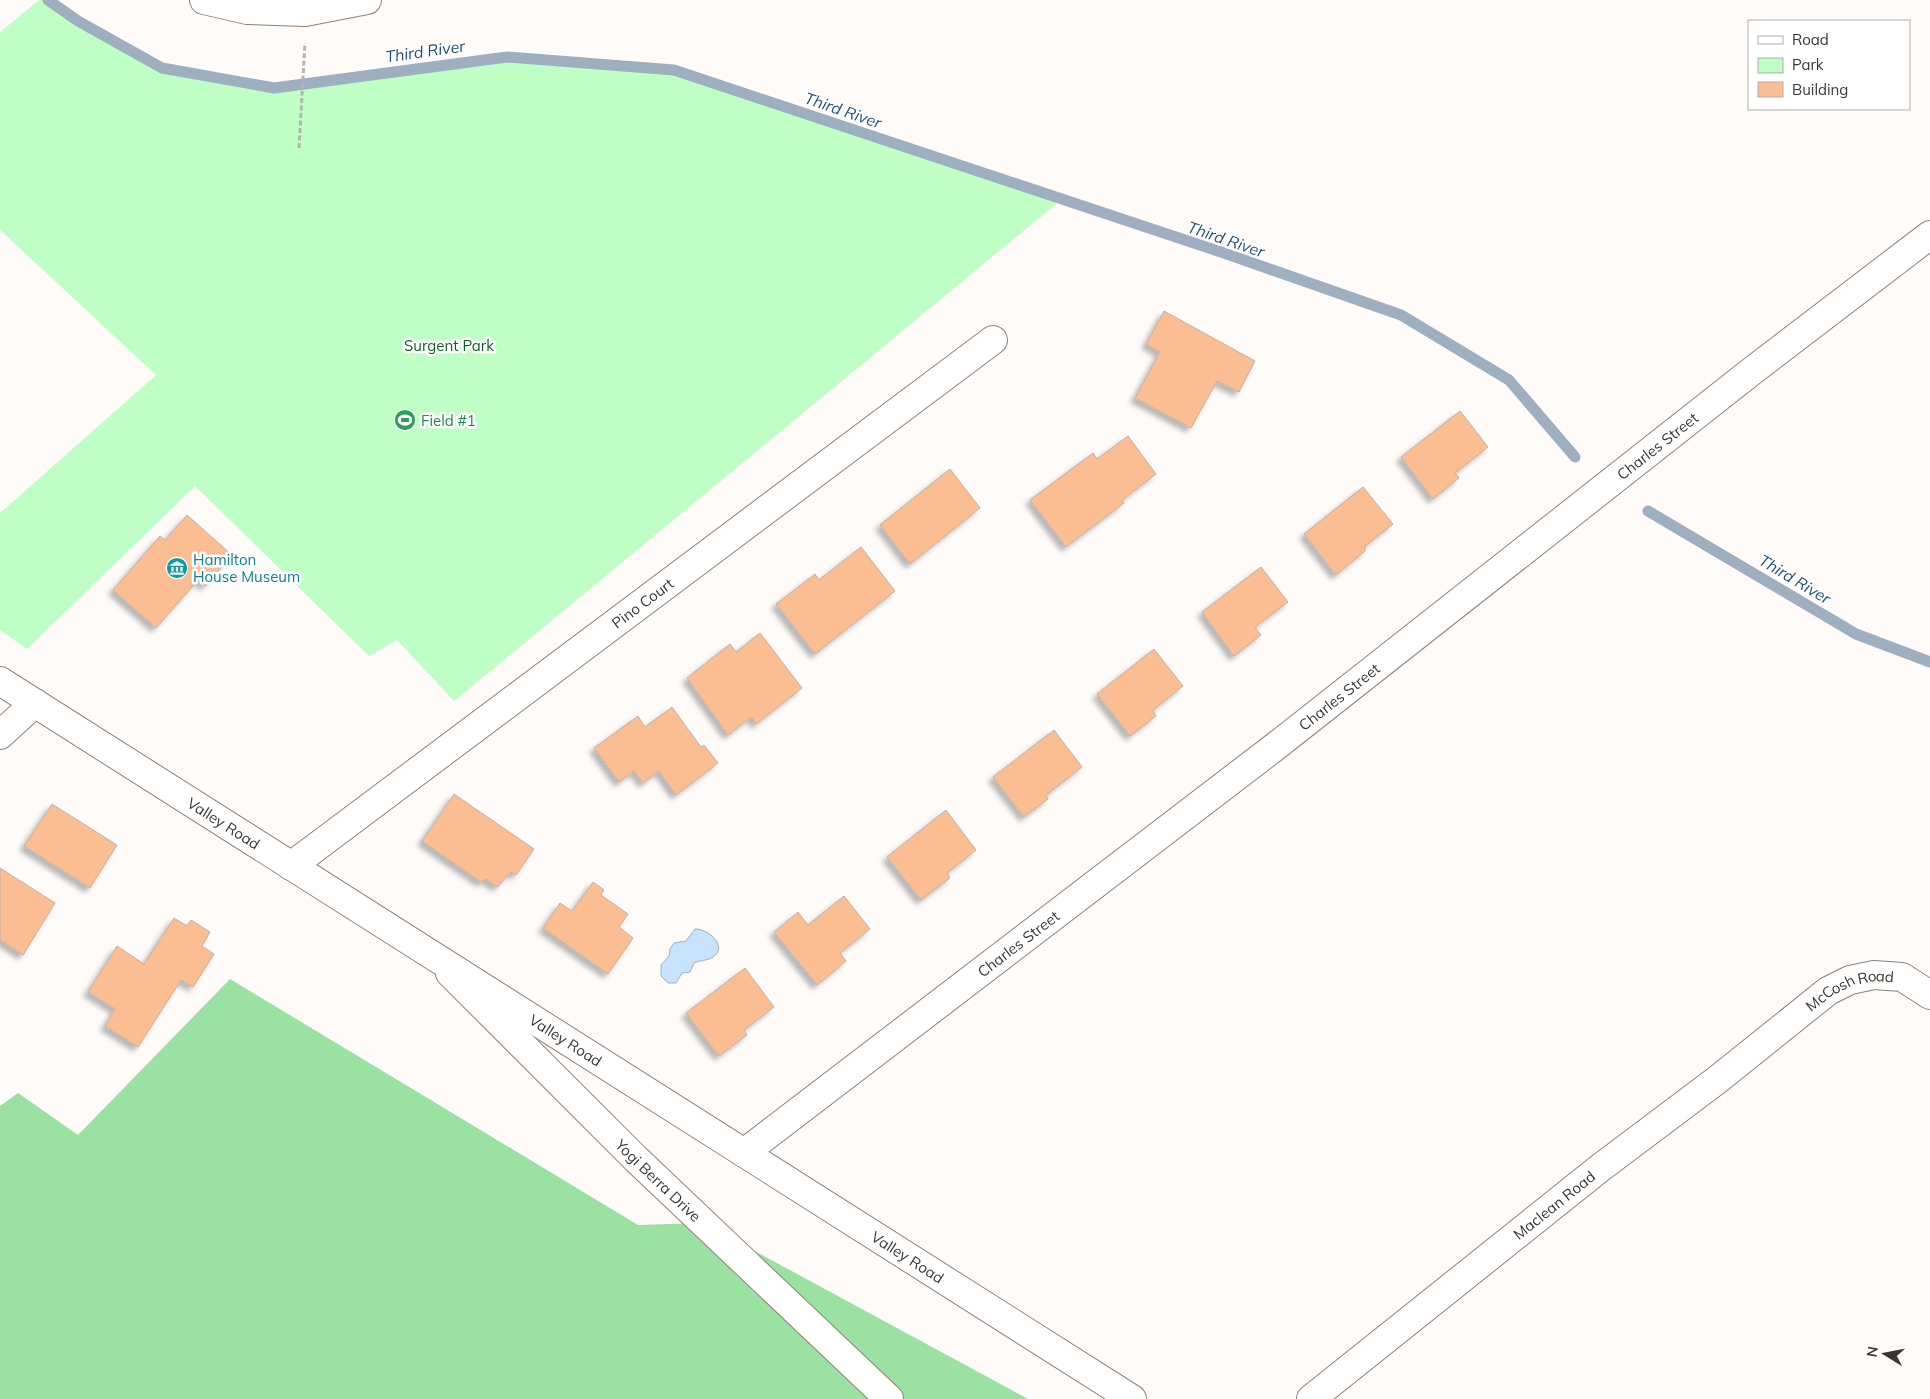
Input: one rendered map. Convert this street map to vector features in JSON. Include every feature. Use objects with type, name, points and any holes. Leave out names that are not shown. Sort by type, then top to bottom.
[{"type":"street","points":[[204,0],[247,10],[305,12],[367,0]]},
{"type":"street","name":"Charles Street","points":[[744,1153],[1276,746],[1752,371],[1930,235]]},
{"type":"street","name":"Pino Court","points":[[291,866],[993,340]]},
{"type":"street","name":"Valley Road","points":[[0,681],[1132,1399]]},
{"type":"street","points":[[0,735],[35,703]]},
{"type":"street","name":"Yogi Berra Drive","points":[[433,956],[635,1158],[889,1399]]},
{"type":"street","name":"McCosh Road","points":[[1800,1014],[1828,991],[1850,980],[1874,975],[1902,977],[1930,995]]},
{"type":"street","name":"Maclean Road","points":[[1312,1399],[1600,1168],[1717,1080],[1800,1014]]},
{"type":"path","points":[[299,148],[305,56]]},
{"type":"green space","name":"Surgent Park","points":[[39,0],[48,0],[78,21],[162,68],[274,88],[507,57],[674,70],[1062,199],[454,701],[397,640],[369,656],[195,486],[27,649],[0,630],[0,513],[156,375],[0,230],[0,32]]},
{"type":"green space","points":[[230,979],[638,1225],[703,1223],[1028,1399],[0,1399],[0,1106],[18,1093],[78,1135]]},
{"type":"water","points":[[695,929],[705,931],[714,938],[719,948],[717,953],[711,958],[694,963],[690,972],[682,973],[676,983],[668,983],[661,976],[661,965],[669,956],[670,949],[674,943],[686,941]]},
{"type":"building","points":[[1164,311],[1255,361],[1239,392],[1217,381],[1191,428],[1135,398],[1160,352],[1146,344]]},
{"type":"building","points":[[1460,411],[1488,447],[1455,473],[1459,478],[1433,499],[1401,457]]},
{"type":"building","points":[[1128,436],[1156,474],[1122,500],[1124,503],[1066,547],[1030,500],[1093,453],[1097,459]]},
{"type":"building","points":[[950,469],[980,508],[910,564],[880,525]]},
{"type":"building","points":[[1363,487],[1393,524],[1365,546],[1365,551],[1336,575],[1304,534]]},
{"type":"building","name":"Hamilton House Museum","points":[[187,515],[232,555],[205,586],[198,580],[156,628],[113,590],[160,536],[165,540]]},
{"type":"building","points":[[861,547],[895,591],[815,654],[776,604],[815,574],[819,580]]},
{"type":"building","points":[[1261,567],[1288,602],[1255,627],[1261,635],[1234,656],[1202,612]]},
{"type":"building","points":[[760,633],[802,688],[756,724],[751,717],[728,735],[687,678],[730,644],[736,652]]},
{"type":"building","points":[[1154,649],[1183,686],[1153,710],[1156,716],[1130,736],[1097,694]]},
{"type":"building","points":[[672,707],[701,747],[704,745],[718,763],[676,795],[659,771],[643,783],[634,771],[619,782],[594,748],[638,716],[645,727]]},
{"type":"building","points":[[1054,730],[1082,767],[1046,795],[1048,799],[1024,817],[993,777]]},
{"type":"building","points":[[454,794],[534,849],[516,875],[511,872],[497,887],[486,879],[481,882],[422,841]]},
{"type":"building","points":[[52,804],[117,845],[90,888],[24,846]]},
{"type":"building","points":[[946,810],[976,850],[947,873],[950,878],[921,900],[887,857]]},
{"type":"building","points":[[0,868],[55,903],[23,955],[0,940]]},
{"type":"building","points":[[593,882],[604,890],[601,895],[628,914],[619,927],[633,938],[608,974],[543,928],[560,903],[572,911]]},
{"type":"building","points":[[844,896],[870,929],[840,953],[846,961],[817,985],[774,932],[798,912],[808,925]]},
{"type":"building","points":[[174,918],[187,926],[191,920],[210,932],[202,946],[214,954],[193,987],[181,980],[138,1047],[105,1026],[115,1009],[88,992],[117,946],[144,964]]},
{"type":"building","points":[[745,968],[774,1007],[744,1030],[747,1035],[719,1056],[686,1013]]},
{"type":"waterway","name":"Third River","points":[[48,0],[78,21],[162,68],[274,88],[507,57],[674,70],[1224,253],[1401,315],[1509,380],[1575,457]]},
{"type":"waterway","name":"Third River","points":[[1648,511],[1856,634],[1930,662]]},
{"type":"place","name":"Field #1","points":[[405,420]]},
{"type":"place","name":"Hamilton House Museum","points":[[177,568]]}]
